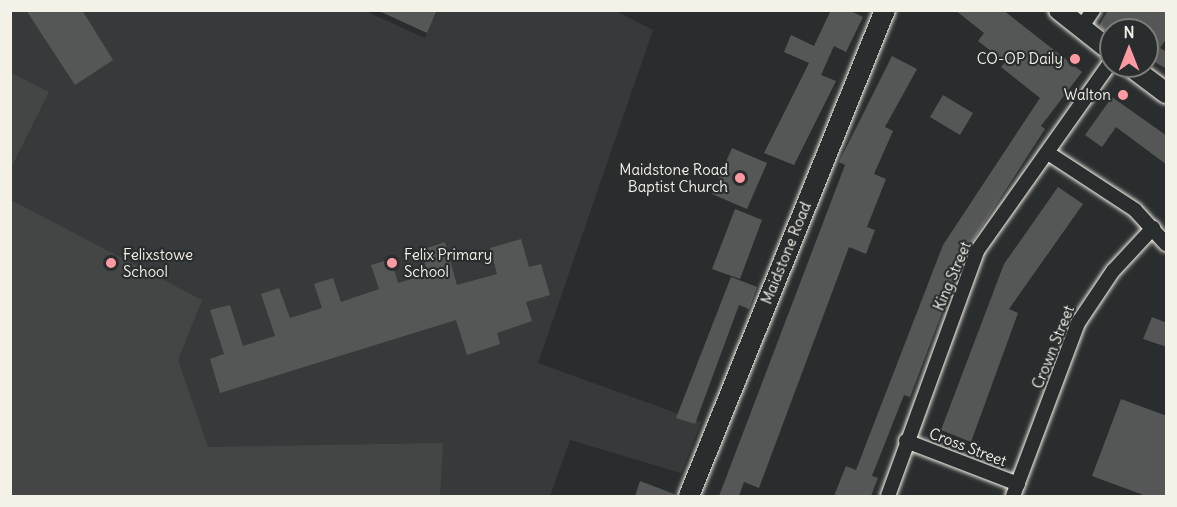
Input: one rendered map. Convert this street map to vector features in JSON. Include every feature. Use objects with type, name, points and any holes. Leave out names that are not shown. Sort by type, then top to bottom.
[{"type":"street","name":"Maidstone Road","points":[[689,496],[885,10]]},
{"type":"street","points":[[1059,10],[1099,41]]},
{"type":"street","points":[[1082,28],[1093,10]]},
{"type":"street","name":"King Street","points":[[888,496],[906,441],[977,251],[1100,78]]},
{"type":"street","points":[[1146,78],[1167,93]]},
{"type":"street","points":[[1048,153],[1135,210],[1167,244]]},
{"type":"street","name":"Crown Street","points":[[1015,490],[1084,311],[1125,255],[1153,228]]},
{"type":"street","name":"Cross Street","points":[[906,441],[1015,490]]},
{"type":"shaded area","points":[[614,10],[653,30],[538,363],[701,422],[681,473],[570,440],[550,496],[11,496],[10,11],[365,11],[425,38],[437,11]]},
{"type":"shaded area","points":[[11,73],[49,92],[11,168]]},
{"type":"shaded area","points":[[11,200],[202,300],[178,360],[208,447],[443,443],[440,496],[11,496]]},
{"type":"building","points":[[26,10],[82,10],[113,60],[75,85]]},
{"type":"building","points":[[377,10],[437,10],[427,33]]},
{"type":"building","points":[[831,10],[849,10],[863,17],[846,52],[834,46],[821,75],[836,81],[794,165],[764,153],[809,63],[784,52],[791,35],[814,46]]},
{"type":"building","points":[[955,10],[1003,10],[1082,72],[1041,126],[1045,129],[964,254],[910,397],[904,395],[872,476],[878,478],[871,496],[834,496],[846,466],[856,470],[943,245],[1040,98],[1001,67],[1005,62],[978,41],[984,33]]},
{"type":"building","points":[[1108,10],[1167,10],[1167,38],[1160,48],[1167,52],[1167,69],[1159,64],[1159,18],[1104,18]]},
{"type":"building","points":[[892,56],[917,69],[885,127],[893,131],[874,174],[886,179],[867,227],[875,230],[866,254],[849,247],[759,488],[744,482],[739,496],[719,496],[845,165],[839,162]]},
{"type":"building","points":[[943,95],[973,113],[960,135],[930,117]]},
{"type":"building","points":[[1112,97],[1167,136],[1167,165],[1116,127],[1102,147],[1085,135]]},
{"type":"building","name":"Maidstone Road Baptist Church","points":[[732,148],[767,163],[747,209],[712,194]]},
{"type":"building","points":[[1058,187],[1083,204],[1009,309],[1018,313],[971,442],[941,430],[1004,264]]},
{"type":"building","points":[[735,209],[762,220],[740,279],[712,269]]},
{"type":"building","points":[[521,239],[529,267],[541,264],[550,295],[526,302],[532,321],[497,333],[500,344],[467,355],[456,320],[220,393],[210,359],[224,354],[210,310],[230,305],[243,346],[275,336],[261,294],[279,288],[290,318],[322,308],[314,284],[333,278],[341,302],[379,289],[371,265],[391,259],[398,283],[428,274],[421,250],[445,242],[457,285],[497,274],[490,248]]},
{"type":"building","points":[[731,277],[757,287],[749,309],[739,305],[695,424],[676,418]]},
{"type":"building","points":[[1152,317],[1167,323],[1167,347],[1143,339]]},
{"type":"building","points":[[1121,399],[1167,416],[1167,496],[1146,496],[1092,476]]},
{"type":"building","points":[[640,481],[677,495],[677,496],[635,496]]},
{"type":"place","name":"CO-OP Daily","points":[[1075,59]]},
{"type":"place","name":"Walton","points":[[1123,95]]},
{"type":"place","name":"Maidstone Road Baptist Church","points":[[740,178]]},
{"type":"place","name":"Felixstowe School","points":[[111,263]]},
{"type":"place","name":"Felix Primary School","points":[[392,263]]}]
